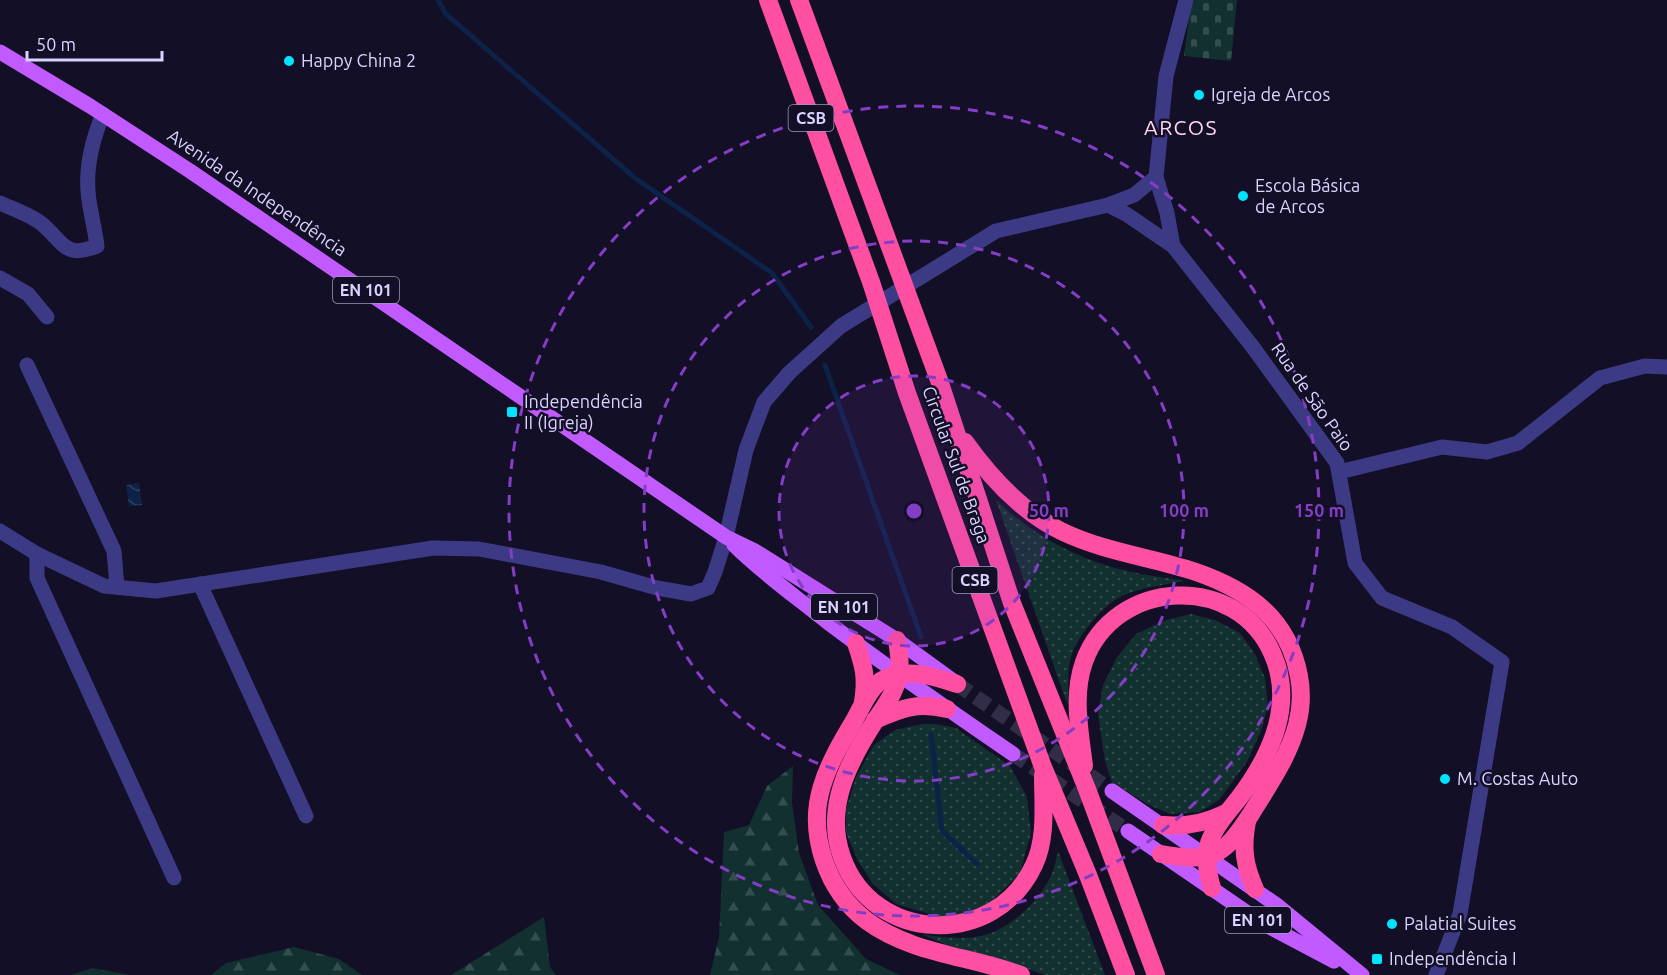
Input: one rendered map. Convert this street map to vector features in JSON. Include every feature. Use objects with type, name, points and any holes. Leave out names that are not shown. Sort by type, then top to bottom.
[{"type":"highway","name":"Circular Sul de Braga","points":[[768,0],[1043,767],[1126,975]]},
{"type":"highway","name":"Circular Sul de Braga","points":[[799,0],[939,380],[1012,603],[1087,789],[1156,975]]},
{"type":"highway","points":[[956,429],[976,458],[1005,489],[1041,520],[1083,541],[1196,572],[1224,583],[1251,599],[1279,626],[1296,661],[1300,693],[1298,724],[1274,777],[1247,819],[1230,843],[1219,852],[1207,857],[1191,859],[1161,854]]},
{"type":"highway","points":[[1087,789],[1078,709],[1079,687],[1084,663],[1095,641],[1109,623],[1141,602],[1173,595],[1191,596],[1225,605],[1239,613],[1264,638],[1273,654],[1280,673],[1281,710],[1277,731],[1268,752],[1249,783],[1226,813],[1209,843],[1207,857],[1212,888]]},
{"type":"highway","points":[[897,640],[900,659],[896,686],[858,747],[846,774],[837,799],[835,826],[837,841],[850,875],[859,888],[882,909],[910,922],[942,926],[980,918],[1014,895],[1026,880],[1040,849],[1043,767]]},
{"type":"highway","points":[[856,643],[865,668],[866,682],[862,707]]},
{"type":"highway","points":[[957,684],[918,674],[899,674],[884,678],[872,691],[831,765],[822,787],[817,828],[820,847],[826,868],[837,889],[866,920],[907,942],[941,954],[1021,975]]},
{"type":"highway","points":[[875,720],[916,706],[930,705],[947,709]]},
{"type":"highway","points":[[1163,825],[1180,826],[1213,819],[1226,813]]},
{"type":"highway","points":[[1247,819],[1244,852],[1246,871],[1255,889]]},
{"type":"main road","name":"Avenida da Independência","points":[[0,52],[103,114],[726,537],[755,551],[897,640],[957,684]]},
{"type":"main road","name":"Avenida da Independência","points":[[726,537],[755,566],[856,643],[1013,754]]},
{"type":"main road","name":"EN 101","points":[[1112,791],[1255,889],[1361,975]]},
{"type":"main road","name":"EN 101","points":[[1128,831],[1262,923],[1361,975]]},
{"type":"street","name":"Rua de São Paio","points":[[1186,0],[1166,76],[1156,177],[1167,213],[1173,246],[1252,346],[1337,463],[1355,563],[1382,598],[1452,627],[1502,662],[1460,914],[1436,975]]},
{"type":"street","points":[[0,203],[41,223],[66,248],[81,253],[97,246],[95,222],[88,191],[92,142],[103,114]]},
{"type":"street","points":[[0,531],[37,554],[104,586],[156,591],[433,548],[479,549],[602,572],[657,588],[691,594],[708,588],[715,572],[726,537],[746,450],[764,402],[789,373],[841,326],[996,231],[1108,206],[1134,195],[1156,177]]},
{"type":"street","points":[[1108,206],[1126,214],[1173,246]]},
{"type":"street","points":[[0,278],[28,294],[47,317]]},
{"type":"street","points":[[27,365],[114,551],[117,587]]},
{"type":"street","points":[[1339,472],[1442,447],[1487,452],[1518,443],[1600,378],[1645,366],[1667,367]]},
{"type":"street","points":[[37,554],[37,578],[174,878]]},
{"type":"street","points":[[200,584],[306,816]]},
{"type":"green space","points":[[1194,0],[1237,0],[1231,61],[1184,56],[1190,11]]},
{"type":"green space","points":[[996,500],[1035,532],[1080,556],[1121,569],[1185,581],[1145,588],[1122,596],[1107,606],[1093,620],[1073,651],[1069,665],[1070,707],[1065,698]]},
{"type":"green space","points":[[1191,614],[1215,620],[1240,633],[1255,654],[1265,678],[1268,706],[1261,731],[1247,762],[1219,800],[1200,812],[1170,814],[1147,804],[1112,782],[1105,761],[1098,714],[1103,685],[1117,657],[1136,634],[1166,620]]},
{"type":"green space","points":[[922,724],[956,728],[1010,766],[1027,797],[1031,833],[1020,873],[988,905],[965,916],[940,917],[896,904],[873,884],[858,861],[846,833],[846,810],[856,777],[874,745],[895,730]]},
{"type":"green space","points":[[793,766],[792,803],[799,853],[818,905],[866,959],[900,975],[710,975],[719,937],[724,832],[749,825],[767,786]]},
{"type":"green space","points":[[1058,851],[1105,975],[1045,975],[1006,961],[949,946],[921,934],[966,938],[992,933],[1002,928],[1030,906],[1044,888],[1051,875]]},
{"type":"green space","points":[[544,917],[550,967],[556,975],[451,975]]},
{"type":"green space","points":[[294,947],[339,959],[362,975],[211,975],[226,963]]},
{"type":"green space","points":[[92,968],[130,975],[71,975]]},
{"type":"water","points":[[139,483],[142,505],[129,506],[126,485]]},
{"type":"waterway","points":[[438,0],[446,14],[635,178],[772,273],[811,327]]},
{"type":"waterway","points":[[825,365],[921,637]]},
{"type":"waterway","points":[[931,735],[942,831],[977,864]]},
{"type":"tunnel","points":[[957,684],[1112,791]]},
{"type":"tunnel","points":[[1013,754],[1128,831]]},
{"type":"place","name":"Happy China 2","points":[[289,61]]},
{"type":"place","name":"Igreja de Arcos","points":[[1199,95]]},
{"type":"place","name":"Escola Básica de Arcos","points":[[1243,196]]},
{"type":"place","name":"Independência II (Igreja)","points":[[512,412]]},
{"type":"place","name":"M. Costas Auto","points":[[1445,779]]},
{"type":"place","name":"Palatial Suites","points":[[1392,924]]},
{"type":"place","name":"Independência I","points":[[1377,959]]},
{"type":"district","name":"ARCOS","points":[[1181,128]]}]
